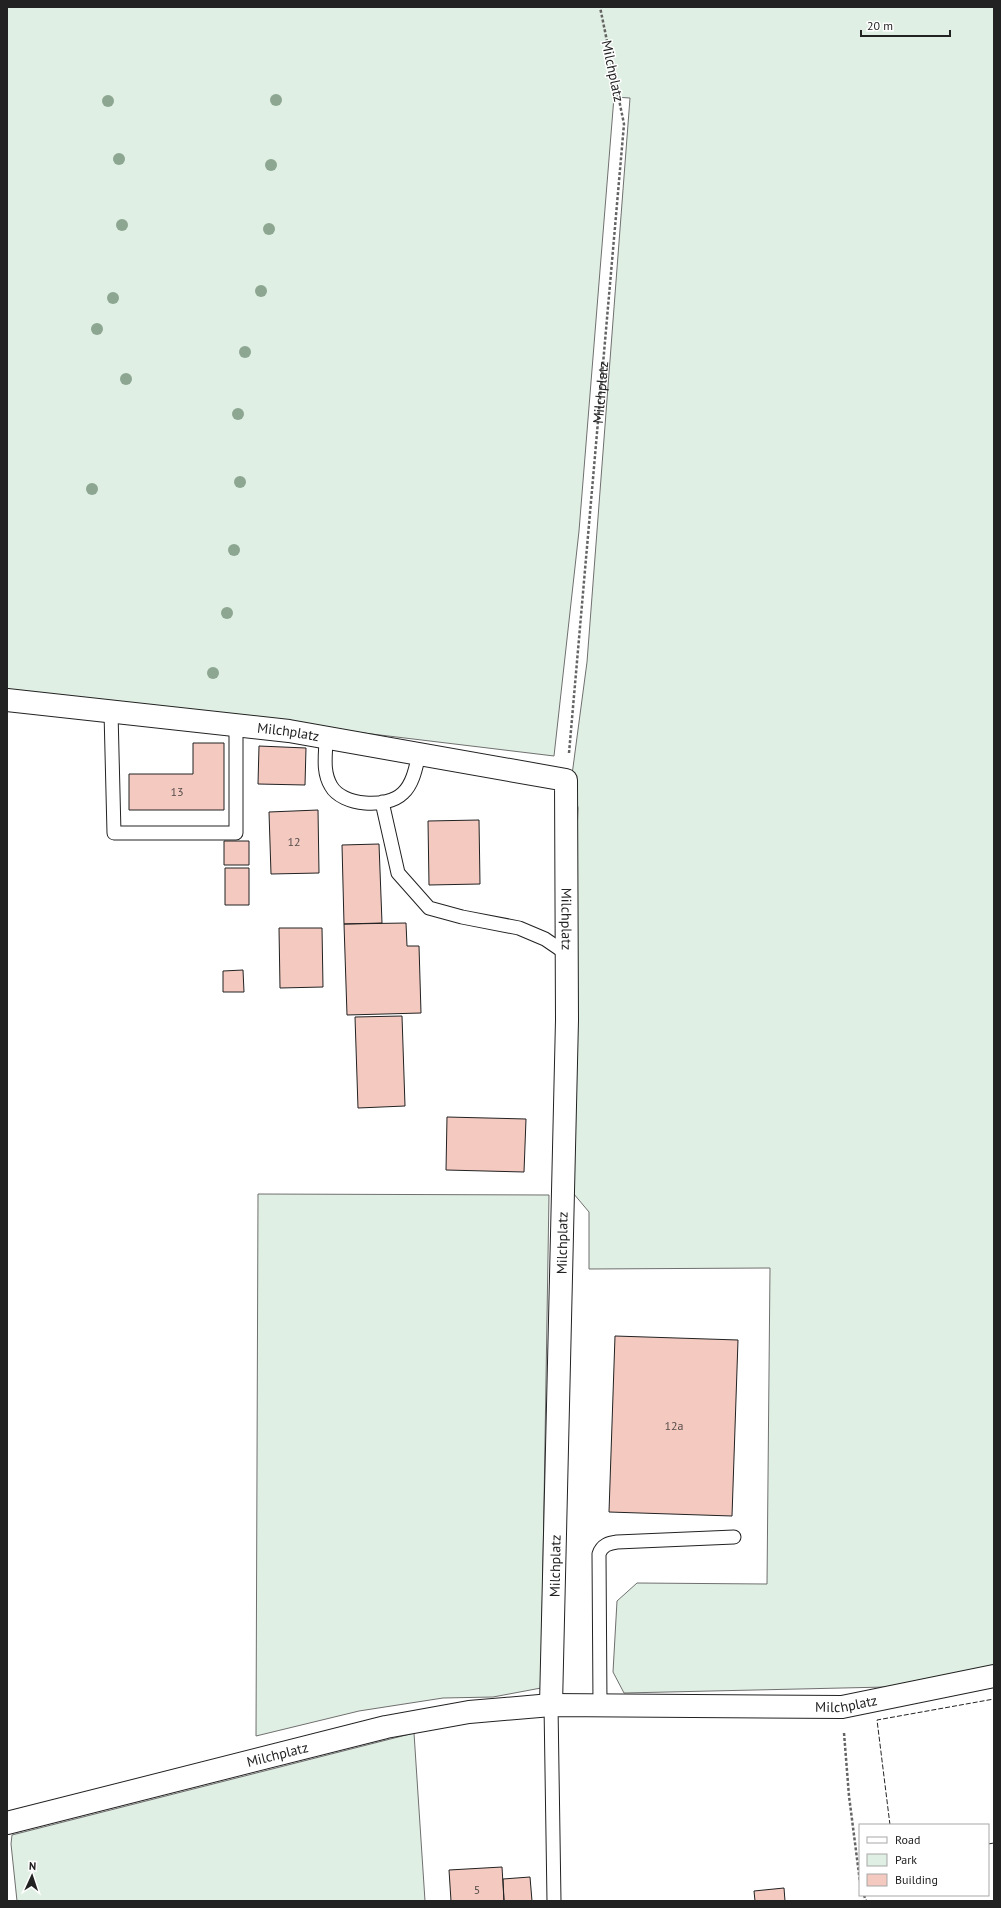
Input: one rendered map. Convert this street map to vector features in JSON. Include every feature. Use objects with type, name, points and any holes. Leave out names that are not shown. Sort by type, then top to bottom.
[{"type":"street","name":"Milchplatz","points":[[7,700],[236,725],[326,738],[566,780],[567,1036],[551,1705]]},
{"type":"street","name":"Milchplatz","points":[[7,1823],[386,1727],[470,1712],[551,1705],[842,1707],[994,1676]]},
{"type":"lane","points":[[111,712],[114,832],[236,833],[236,725]]},
{"type":"lane","points":[[326,738],[325,771],[331,787],[342,798],[365,804],[389,801],[403,794],[412,778],[419,754]]},
{"type":"lane","points":[[382,802],[398,873],[429,908],[462,917],[519,928],[545,939],[567,954]]},
{"type":"lane","points":[[600,1705],[600,1551],[608,1543],[734,1537]]},
{"type":"lane","points":[[551,1705],[554,1901]]},
{"type":"path","name":"Milchplatz","points":[[566,780],[624,124],[600,7]]},
{"type":"path","points":[[842,1707],[849,1796],[859,1874]]},
{"type":"green space","points":[[7,7],[994,7],[994,1665],[886,1687],[624,1693],[613,1672],[617,1601],[637,1583],[767,1584],[770,1268],[589,1269],[589,1212],[568,1187],[572,960],[578,808],[572,775],[587,662],[630,98],[614,97],[579,531],[554,756],[7,690]]},
{"type":"green space","points":[[258,1194],[549,1195],[541,1688],[493,1697],[443,1698],[359,1711],[256,1736]]},
{"type":"green space","points":[[414,1733],[425,1901],[17,1901],[11,1844],[12,1835]]},
{"type":"building","points":[[193,743],[224,743],[224,810],[129,810],[129,774],[193,774]]},
{"type":"building","points":[[259,746],[306,748],[305,785],[258,784]]},
{"type":"building","points":[[318,810],[319,873],[271,874],[269,812]]},
{"type":"building","points":[[479,820],[480,884],[429,885],[428,821]]},
{"type":"building","points":[[224,841],[249,841],[249,865],[224,865]]},
{"type":"building","points":[[379,844],[382,923],[344,924],[342,845]]},
{"type":"building","points":[[225,868],[249,868],[249,905],[225,905]]},
{"type":"building","points":[[406,923],[407,946],[419,946],[421,1013],[347,1015],[344,924]]},
{"type":"building","points":[[279,928],[322,928],[323,987],[280,988]]},
{"type":"building","points":[[243,970],[244,992],[223,992],[223,971]]},
{"type":"building","points":[[402,1016],[405,1106],[358,1108],[355,1017]]},
{"type":"building","points":[[447,1117],[526,1119],[524,1172],[446,1170]]},
{"type":"building","points":[[615,1336],[738,1340],[732,1516],[609,1512]]},
{"type":"building","points":[[502,1867],[504,1901],[451,1901],[449,1870]]},
{"type":"building","points":[[530,1877],[532,1901],[504,1901],[503,1879]]},
{"type":"building","points":[[784,1888],[785,1901],[755,1901],[754,1891]]},
{"type":"fence","points":[[890,1824],[877,1720],[994,1699]]},
{"type":"fence","points":[[989,1844],[994,1843]]}]
